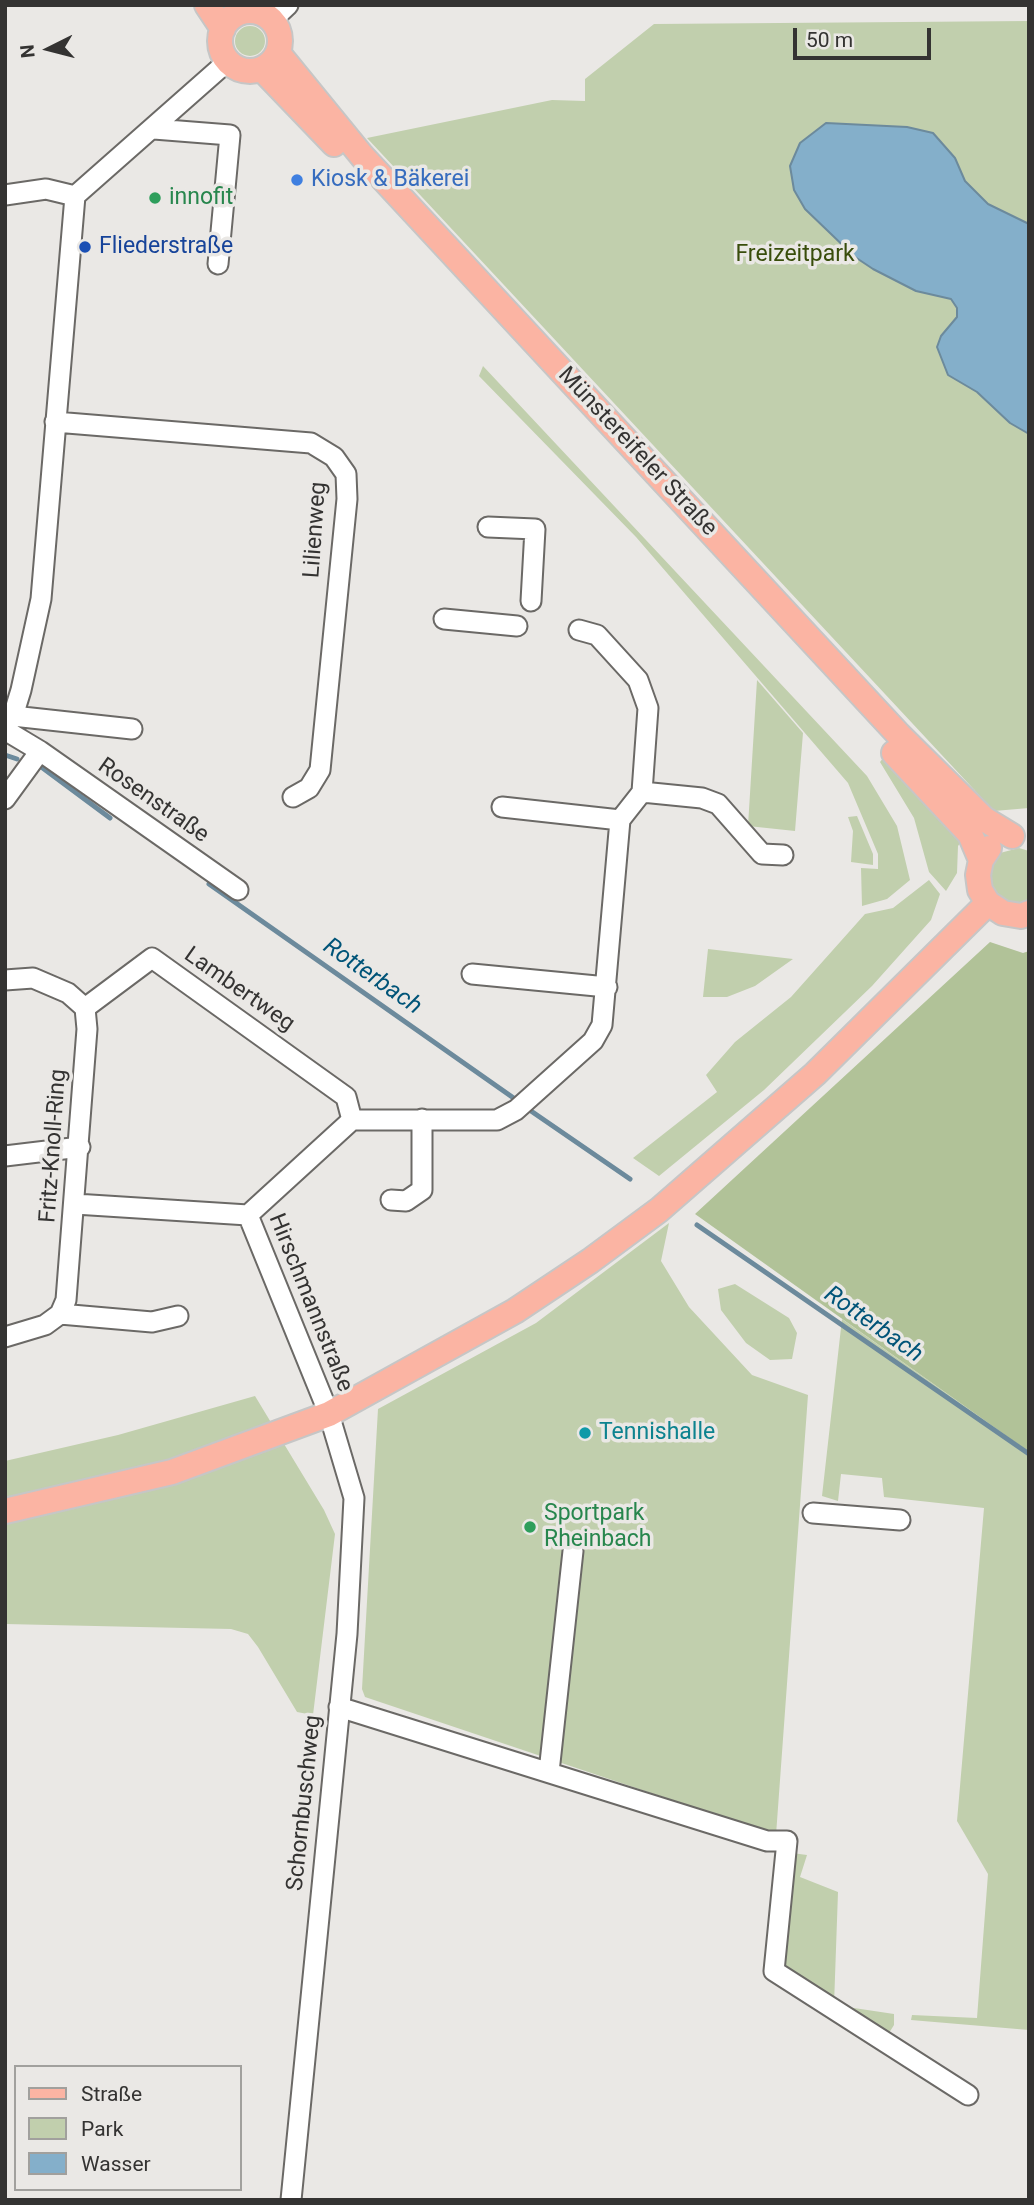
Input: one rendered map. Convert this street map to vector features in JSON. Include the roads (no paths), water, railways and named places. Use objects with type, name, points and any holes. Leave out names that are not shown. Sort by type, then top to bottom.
[{"type":"main road","points":[[207,5],[229,16],[256,11],[280,13],[270,61],[250,71],[238,68],[228,61],[222,51],[229,16]]},
{"type":"main road","name":"Münstereifeler Straße","points":[[270,61],[362,156],[899,735],[984,819],[1020,837]]},
{"type":"main road","name":"Münstereifeler Straße","points":[[270,61],[970,834],[981,860]]},
{"type":"main road","points":[[1020,837],[999,840],[981,860],[978,875],[981,890],[988,903],[1003,913],[1029,913]]},
{"type":"main road","points":[[5,1511],[172,1472],[329,1415],[515,1311],[590,1261],[659,1210],[815,1074],[988,903]]},
{"type":"street","points":[[132,729],[8,724],[32,647],[40,599],[75,196],[228,61]]},
{"type":"street","points":[[154,129],[230,135],[218,264]]},
{"type":"street","points":[[5,195],[46,189],[75,196]]},
{"type":"street","name":"Lilienweg","points":[[55,422],[312,443],[334,457],[346,474],[347,499],[320,770],[309,788],[293,797]]},
{"type":"street","points":[[488,527],[535,529],[531,601]]},
{"type":"street","points":[[443,619],[517,626]]},
{"type":"street","points":[[248,1215],[352,1120],[497,1120],[516,1110],[593,1041],[602,1025],[607,987],[620,820],[642,792],[648,708],[645,692],[638,680],[597,635],[579,630]]},
{"type":"street","name":"Rosenstraße","points":[[8,724],[40,751],[238,890]]},
{"type":"street","points":[[5,799],[40,751]]},
{"type":"street","points":[[642,792],[702,798],[719,804],[762,854],[783,855]]},
{"type":"street","points":[[502,807],[620,820]]},
{"type":"street","name":"Lambertweg","points":[[85,1008],[152,958],[346,1097],[352,1120]]},
{"type":"street","points":[[472,974],[607,987]]},
{"type":"street","points":[[5,980],[33,978],[50,983],[68,993],[85,1008]]},
{"type":"street","name":"Fritz-Knoll-Ring","points":[[60,1314],[66,1300],[75,1204],[87,1029],[85,1008]]},
{"type":"street","points":[[391,1200],[406,1201],[422,1190],[422,1119]]},
{"type":"street","points":[[5,1156],[79,1147]]},
{"type":"street","name":"Hirschmannstraße","points":[[75,1204],[248,1215],[329,1415]]},
{"type":"street","points":[[5,1338],[45,1325],[60,1314],[152,1322],[178,1316]]},
{"type":"street","name":"Schornbuschweg","points":[[291,2200],[354,1531],[354,1498],[329,1415]]},
{"type":"street","points":[[813,1513],[900,1520]]},
{"type":"street","points":[[549,1772],[573,1551]]},
{"type":"street","points":[[339,1707],[767,1841],[787,1842],[774,1971],[968,2095]]},
{"type":"water","points":[[826,123],[907,127],[933,133],[955,158],[965,181],[988,204],[1029,224],[1029,434],[1010,423],[977,392],[948,375],[937,347],[941,336],[957,317],[957,308],[951,299],[916,291],[873,269],[855,257],[805,209],[794,190],[790,166],[800,143]]},
{"type":"waterway","name":"Rotterbach","points":[[5,755],[17,759]]},
{"type":"waterway","name":"Rotterbach","points":[[40,766],[110,818]]},
{"type":"waterway","name":"Rotterbach","points":[[209,884],[515,1099]]},
{"type":"waterway","name":"Rotterbach","points":[[531,1111],[630,1179]]},
{"type":"waterway","name":"Rotterbach","points":[[697,1225],[1029,1454]]},
{"type":"place","name":"Kiosk & Bäkerei","points":[[297,180]]},
{"type":"place","name":"innofit","points":[[155,198]]},
{"type":"place","name":"Fliederstraße","points":[[85,247]]},
{"type":"place","name":"Tennishalle","points":[[585,1433]]},
{"type":"place","name":"Sportpark Rheinbach","points":[[530,1527]]},
{"type":"park label","name":"Freizeitpark","points":[[795,255]]}]
